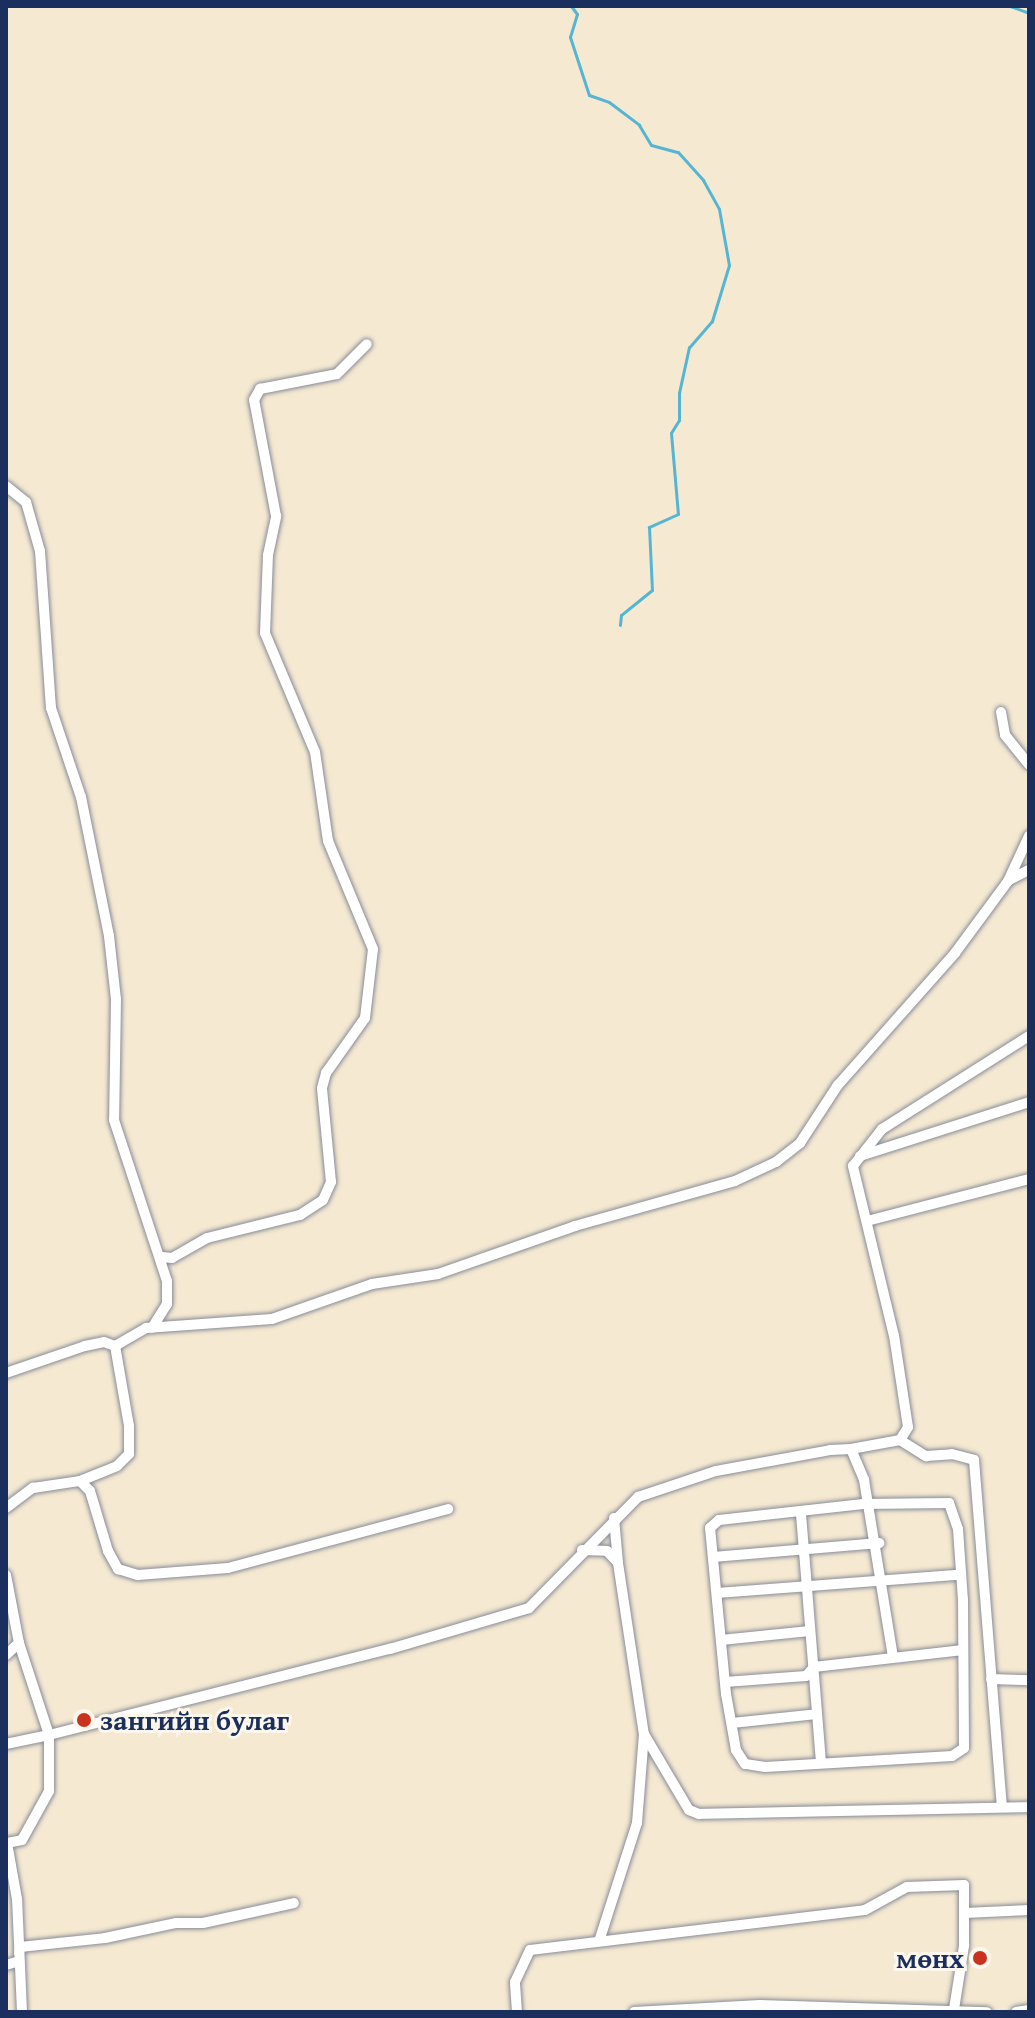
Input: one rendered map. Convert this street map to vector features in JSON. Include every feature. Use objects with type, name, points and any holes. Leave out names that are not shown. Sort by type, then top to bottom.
[{"type":"street","points":[[162,1257],[172,1258],[207,1238],[300,1215],[323,1200],[331,1182],[322,1088],[326,1073],[365,1018],[373,949],[328,841],[315,752],[265,633],[268,555],[276,516],[254,400],[260,389],[337,374],[367,344]]},
{"type":"street","points":[[6,486],[26,502],[40,551],[51,708],[81,797],[111,956],[116,999],[114,1120],[162,1257],[167,1304],[152,1328]]},
{"type":"street","points":[[1001,712],[1005,735],[1029,765]]},
{"type":"street","points":[[6,1373],[85,1346],[104,1342],[115,1346],[152,1328],[272,1319],[372,1284],[438,1274],[575,1226],[655,1206],[776,1162],[800,1143],[838,1085],[955,953],[1008,881],[1029,836]]},
{"type":"street","points":[[1008,881],[1029,870]]},
{"type":"street","points":[[900,1440],[908,1427],[907,1405],[867,1221],[852,1169],[882,1129],[1029,1036]]},
{"type":"street","points":[[860,1156],[1029,1102]]},
{"type":"street","points":[[867,1221],[1029,1179]]},
{"type":"street","points":[[6,1508],[33,1488],[80,1481],[117,1466],[130,1450],[115,1346]]},
{"type":"street","points":[[6,1744],[390,1649],[529,1608],[582,1550],[638,1497],[669,1484],[795,1456],[900,1440],[926,1456],[952,1454],[974,1460],[1002,1806]]},
{"type":"street","points":[[851,1449],[871,1504],[879,1543],[893,1657]]},
{"type":"street","points":[[80,1481],[90,1491],[97,1531],[118,1569],[138,1575],[228,1568],[448,1509]]},
{"type":"street","points":[[949,1503],[958,1529],[964,1748],[957,1755],[745,1764],[738,1758],[725,1682],[710,1528],[719,1520],[801,1514],[871,1504],[949,1503]]},
{"type":"street","points":[[801,1514],[821,1762]]},
{"type":"street","points":[[600,1938],[637,1823],[644,1734],[614,1518]]},
{"type":"street","points":[[713,1557],[879,1543]]},
{"type":"street","points":[[582,1550],[607,1551],[618,1563]]},
{"type":"street","points":[[6,1575],[19,1643],[49,1735],[49,1791],[22,1840],[6,1844],[22,2012]]},
{"type":"street","points":[[717,1593],[958,1575]]},
{"type":"street","points":[[721,1640],[810,1631]]},
{"type":"street","points":[[6,1655],[19,1643]]},
{"type":"street","points":[[725,1682],[806,1676],[813,1671],[893,1657],[963,1650]]},
{"type":"street","points":[[991,1679],[1029,1680]]},
{"type":"street","points":[[732,1723],[817,1714]]},
{"type":"street","points":[[644,1734],[670,1770],[689,1810],[699,1814],[1029,1807]]},
{"type":"street","points":[[517,2012],[515,1982],[530,1950],[600,1938],[865,1910],[885,1896],[928,1885],[964,1885],[965,1913],[954,2009]]},
{"type":"street","points":[[19,1958],[20,1947],[105,1938],[176,1923],[203,1923],[294,1903]]},
{"type":"street","points":[[965,1913],[1029,1910]]},
{"type":"street","points":[[6,1965],[19,1958]]},
{"type":"street","points":[[634,2012],[760,2005],[987,2012]]},
{"type":"street","points":[[1016,2012],[1029,2010]]},
{"type":"waterway","points":[[571,6],[577,14],[570,37],[589,95],[609,102],[639,125],[651,145],[678,152],[703,180],[719,209],[729,265],[712,321],[689,347],[679,393],[679,420],[671,433],[678,514],[649,527],[652,590],[621,615],[620,625]]},
{"type":"waterway","points":[[1010,6],[1029,13]]},
{"type":"place","name":"зангийн булаг","points":[[84,1720]]},
{"type":"place","name":"мөнх","points":[[980,1958]]}]
